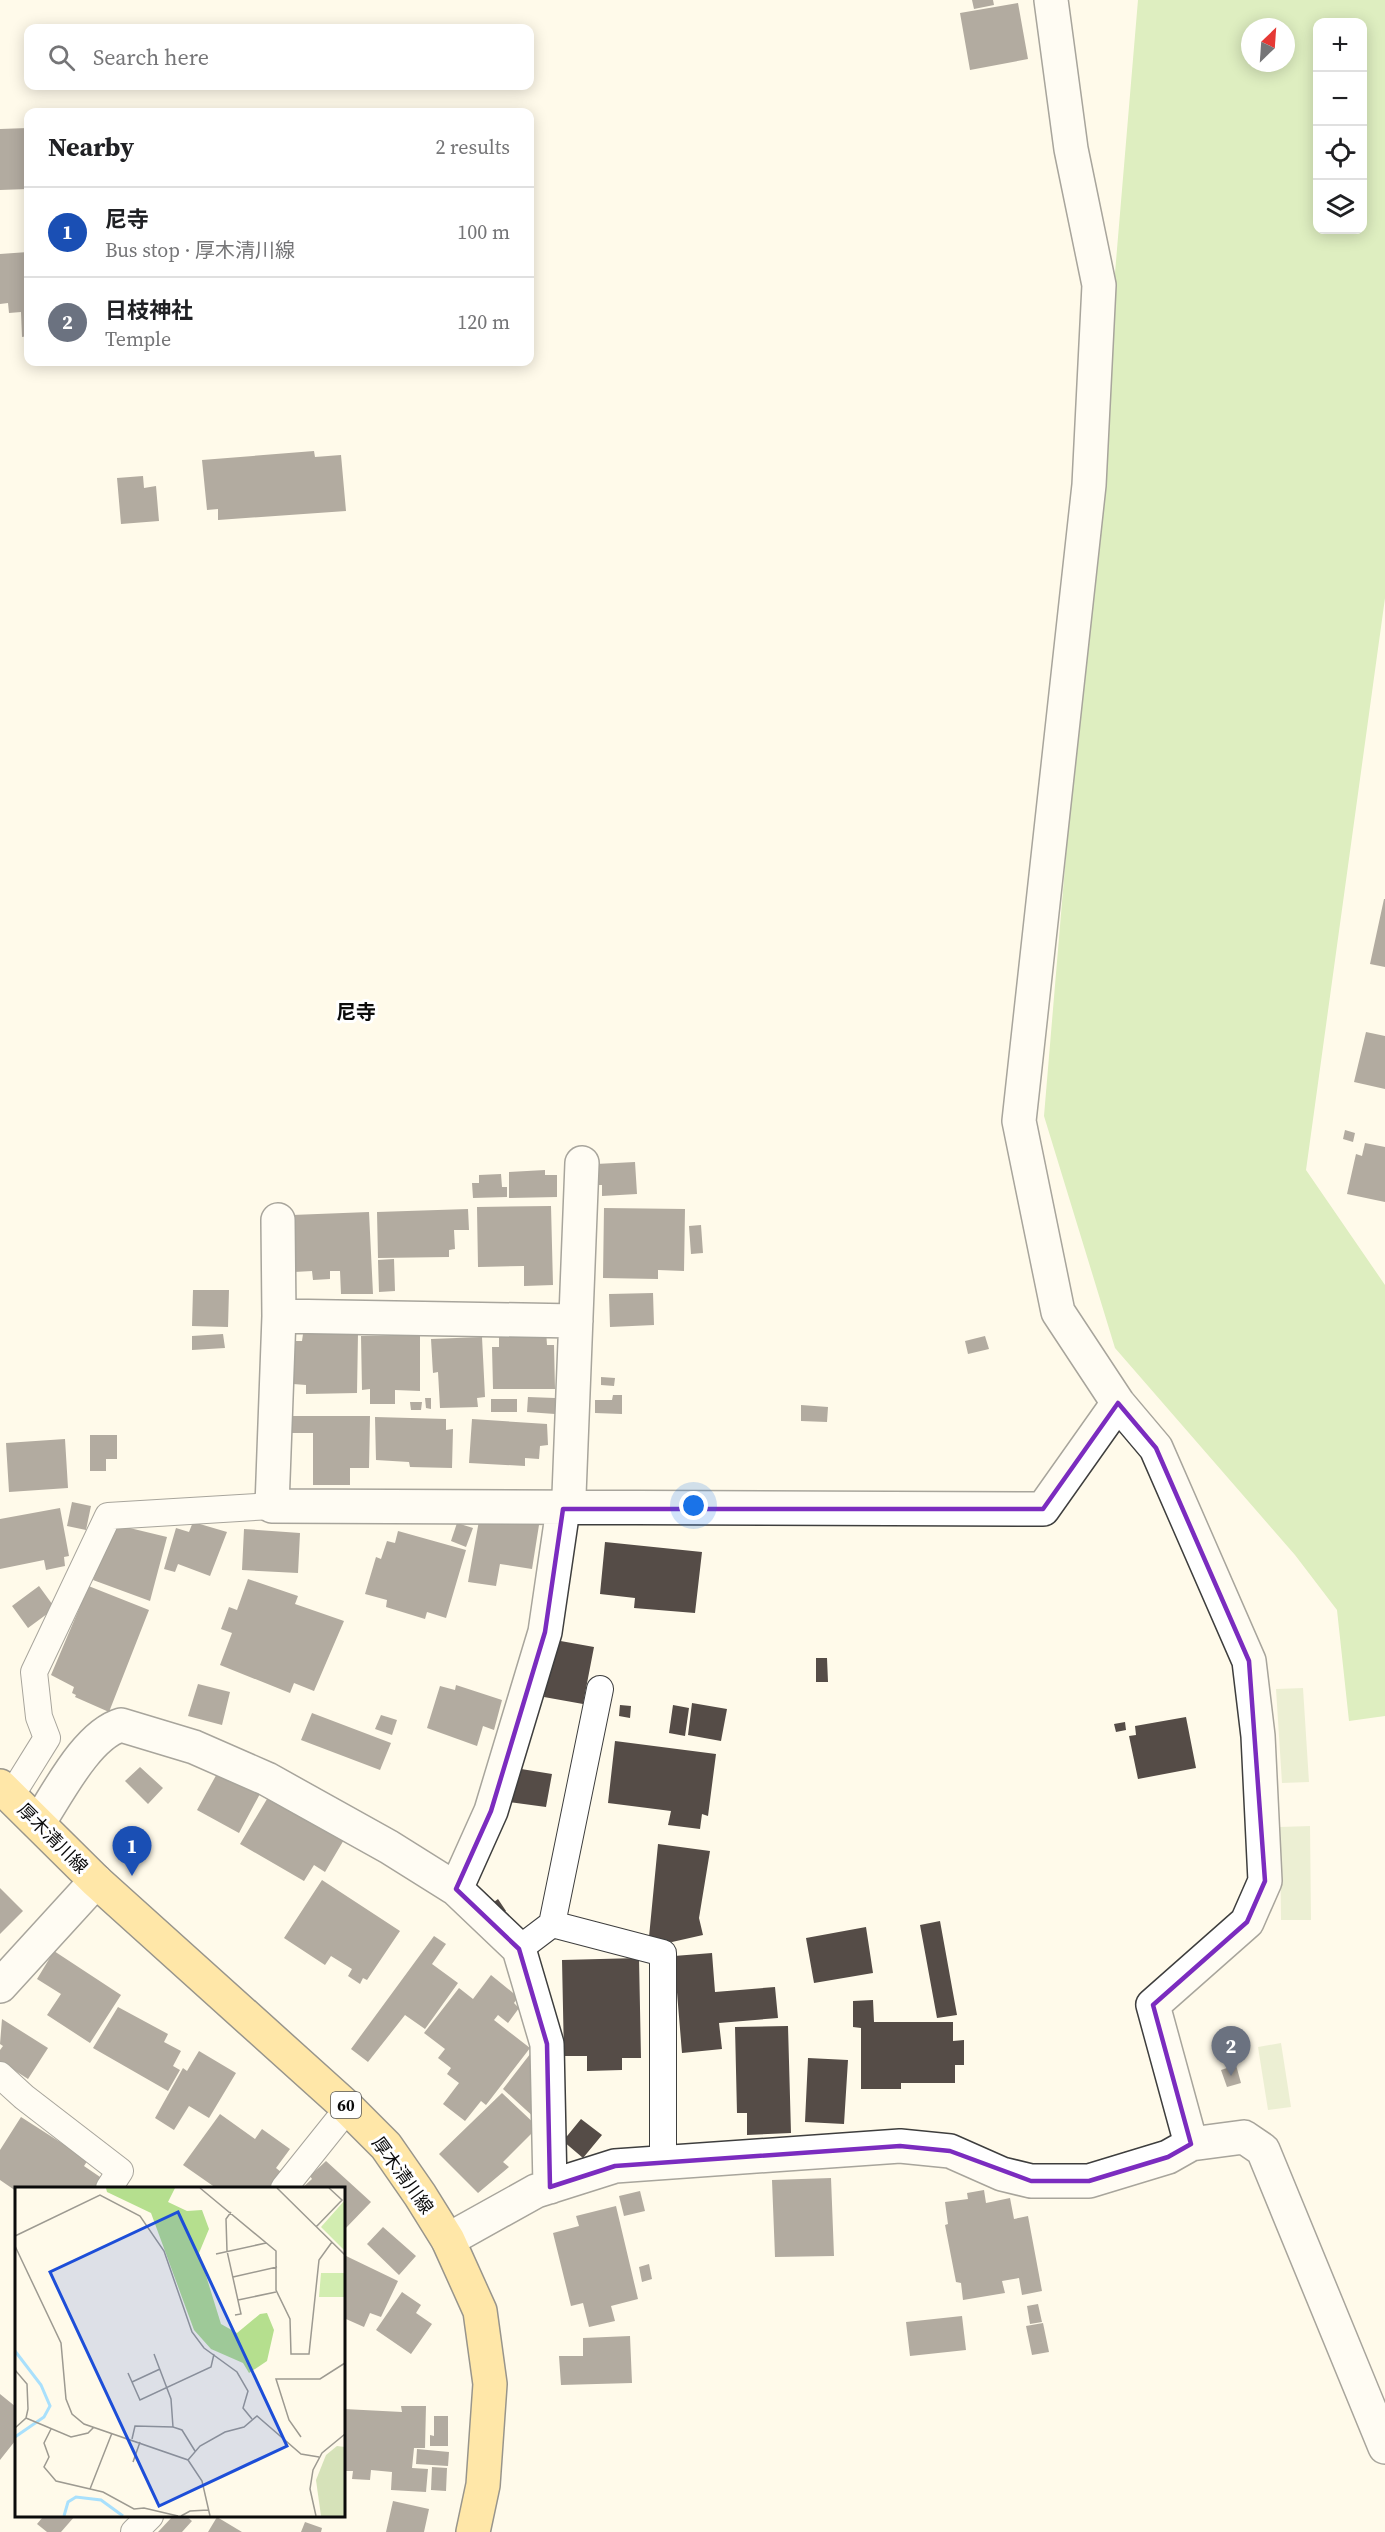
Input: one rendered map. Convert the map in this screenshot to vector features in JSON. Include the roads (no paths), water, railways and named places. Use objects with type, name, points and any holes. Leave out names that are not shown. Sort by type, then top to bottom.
[{"type":"main road","name":"厚木清川線","points":[[5,1791],[39,1822],[96,1881],[348,2108],[386,2146],[448,2241],[480,2311],[490,2384],[483,2485],[473,2532]]},
{"type":"street","points":[[1052,0],[1071,149],[1099,285],[1089,485],[1019,1121],[1058,1312],[1118,1403],[1156,1448],[1249,1661],[1258,1736],[1264,1881],[1247,1922],[1153,2006],[1191,2144]]},
{"type":"street","points":[[456,1889],[491,1811],[545,1632],[563,1509],[569,1495],[582,1163]]},
{"type":"street","points":[[278,1220],[279,1316],[273,1506],[563,1509],[1043,1509],[1118,1403]]},
{"type":"street","points":[[279,1316],[576,1321]]},
{"type":"street","points":[[39,1822],[82,1756],[109,1729],[121,1725],[194,1747],[267,1779],[389,1847],[456,1889],[519,1949],[547,2044],[550,2187]]},
{"type":"street","points":[[0,1986],[96,1881]]},
{"type":"street","points":[[448,2241],[536,2191],[615,2166],[900,2145],[950,2151],[1002,2174],[1031,2181],[1089,2181],[1168,2157],[1191,2144],[1244,2137],[1263,2150],[1385,2447]]},
{"type":"lane","points":[[5,1791],[47,1737],[39,1716],[34,1672],[108,1516],[273,1506]]},
{"type":"lane","points":[[519,1949],[552,1924],[600,1689]]},
{"type":"lane","points":[[552,1924],[663,1953],[663,2164]]},
{"type":"lane","points":[[0,2075],[24,2097],[120,2171],[110,2187]]},
{"type":"lane","points":[[285,2187],[348,2108]]},
{"type":"lane","points":[[134,2532],[149,2517]]},
{"type":"place","name":"尼寺","points":[[132,1876]]},
{"type":"place","name":"日枝神社","points":[[1231,2076]]},
{"type":"district","name":"尼寺","points":[[356,1012]]}]
